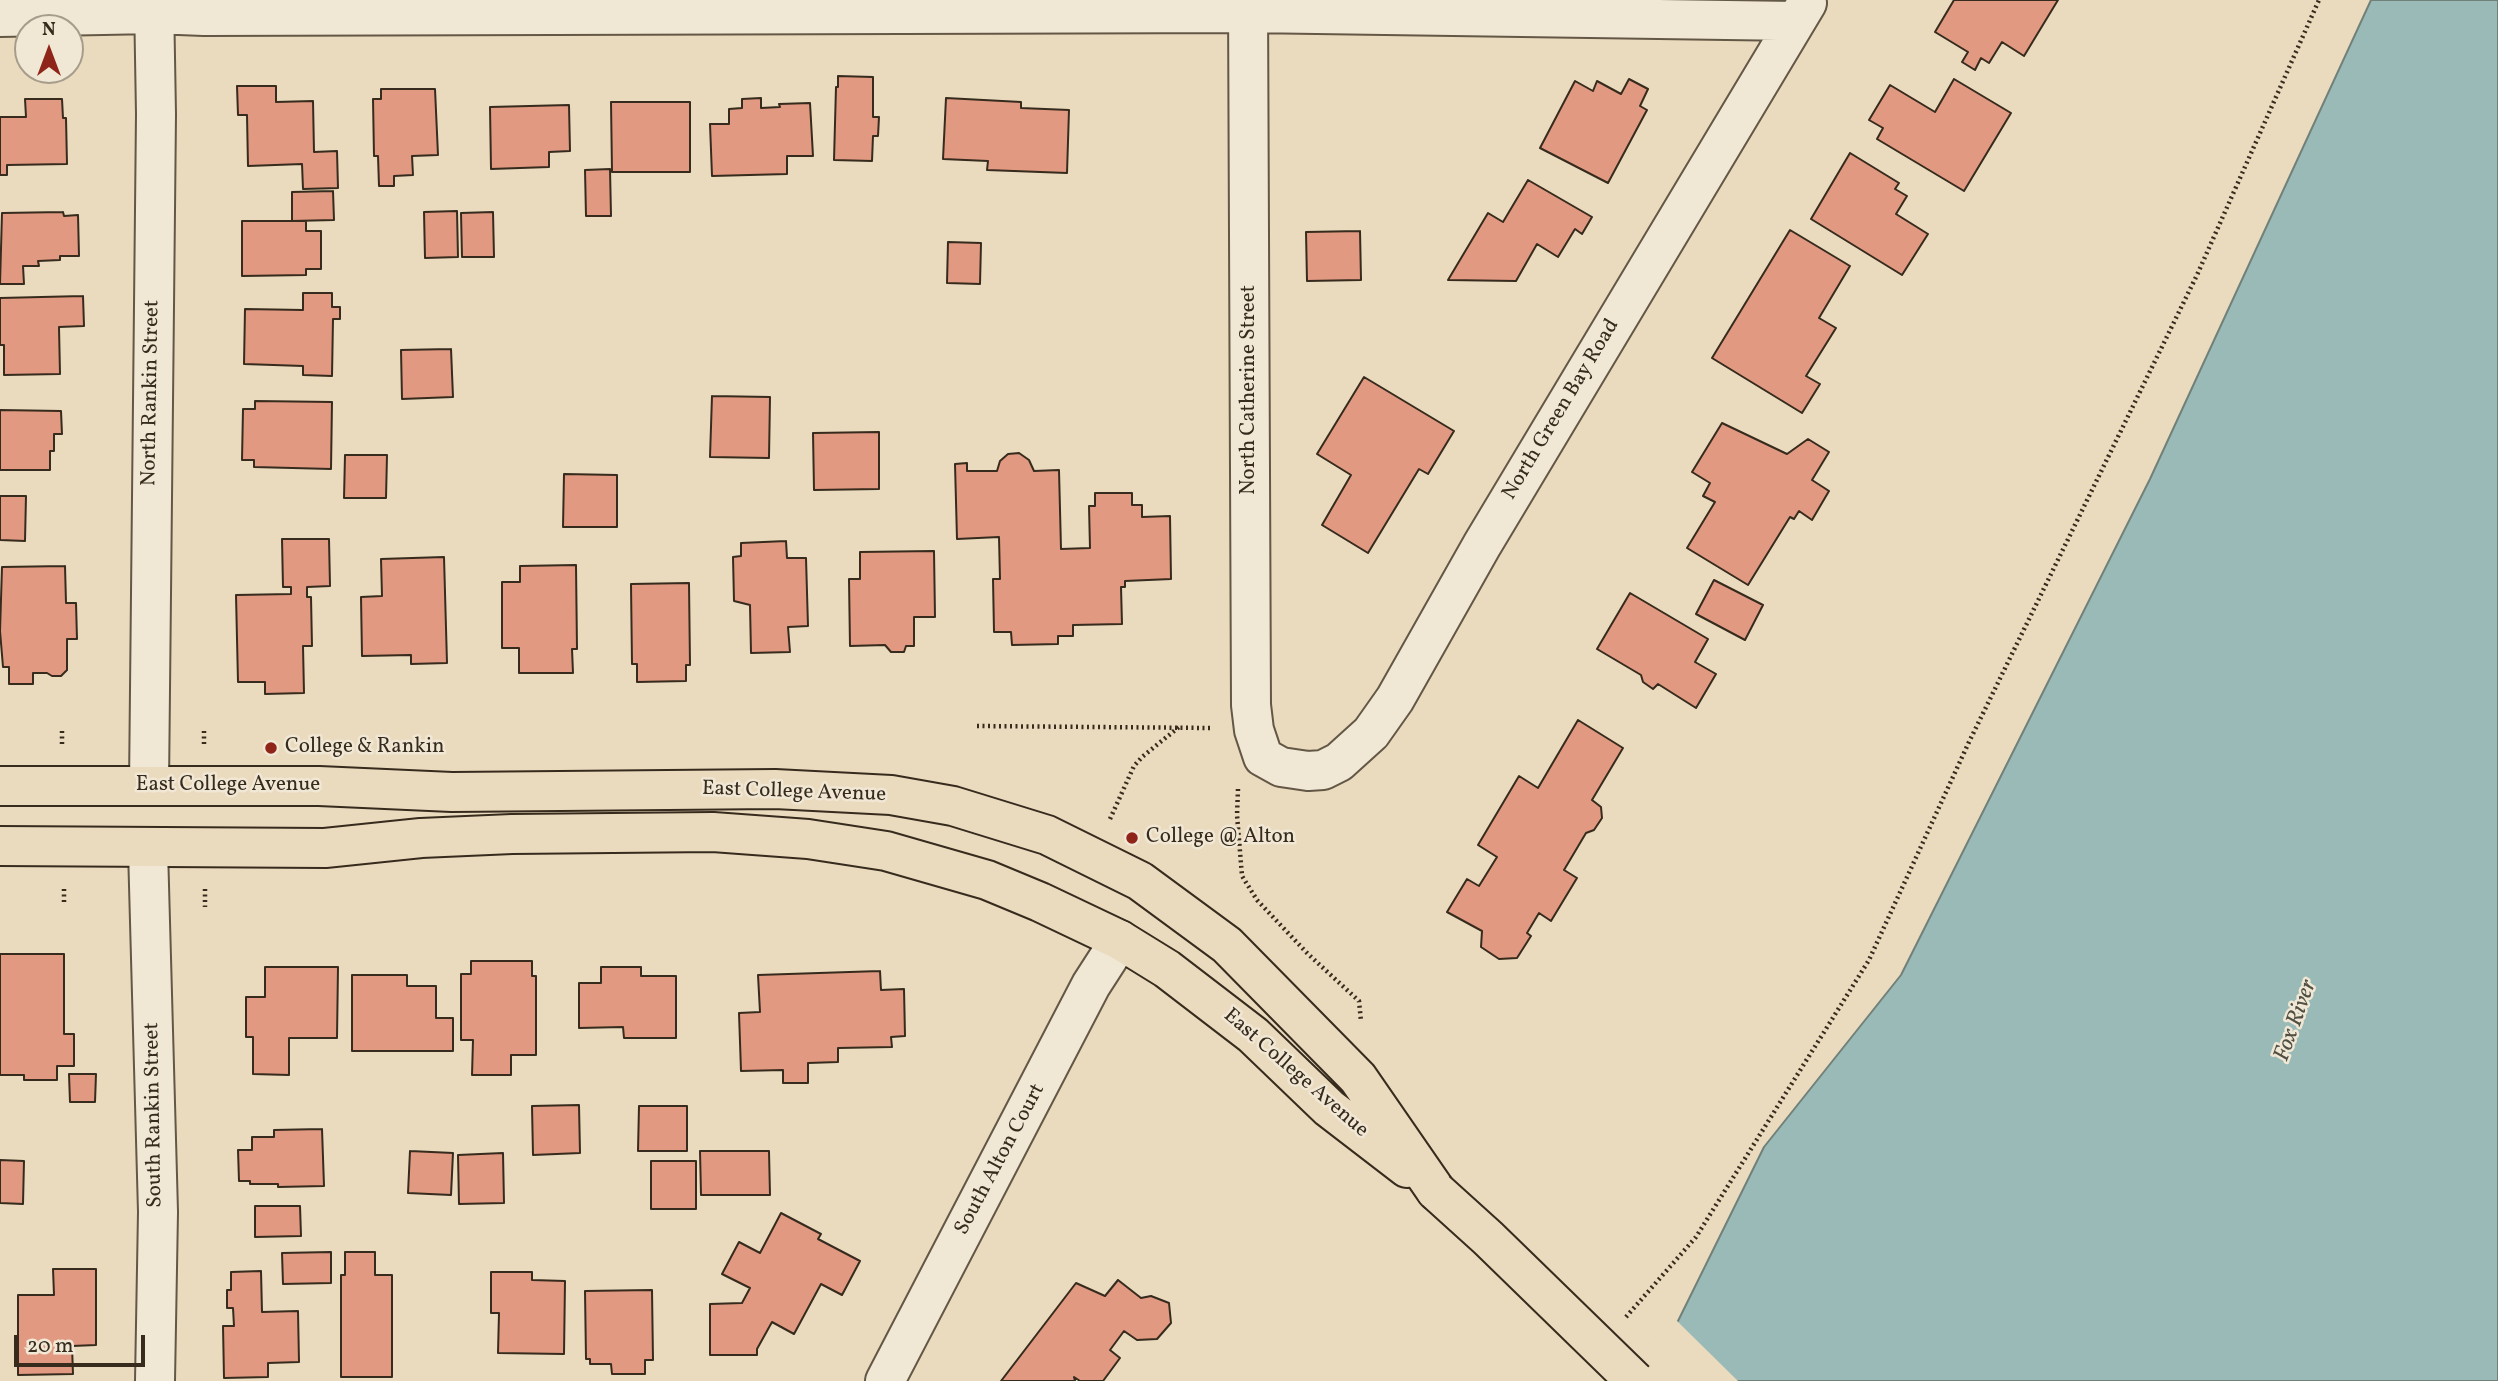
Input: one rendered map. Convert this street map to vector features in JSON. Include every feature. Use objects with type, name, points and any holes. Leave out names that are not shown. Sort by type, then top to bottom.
[{"type":"main road","name":"East College Avenue","points":[[0,786],[319,786],[453,792],[839,791],[891,794],[941,803],[1003,820],[1047,835],[1140,881],[1227,945],[1358,1078],[1436,1191]]},
{"type":"main road","name":"East College Avenue","points":[[0,846],[325,848],[421,838],[512,834],[713,832],[808,839],[886,851],[987,880],[1120,940],[1167,969],[1253,1035],[1329,1108],[1436,1191],[1635,1381]]},
{"type":"street","points":[[0,17],[154,7],[231,16],[1248,7],[1802,11]]},
{"type":"street","name":"North Rankin Street","points":[[149,785],[156,114],[154,7]]},
{"type":"street","name":"North Catherine Street","points":[[1248,7],[1251,705],[1265,749]]},
{"type":"street","name":"North Green Bay Road","points":[[1265,749],[1295,771],[1323,771],[1339,762],[1371,733],[1395,699],[1482,545],[1802,11]]},
{"type":"street","name":"South Rankin Street","points":[[148,849],[158,1212],[155,1381]]},
{"type":"street","name":"South Alton Court","points":[[885,1381],[1091,985],[1120,940]]},
{"type":"path","points":[[1624,1319],[1696,1237],[1869,960],[1969,742],[2197,275],[2319,0]]},
{"type":"path","points":[[977,726],[1180,727],[1265,749],[1239,781],[1237,797],[1242,876],[1256,900],[1308,954],[1359,1001]]},
{"type":"path","points":[[1112,813],[1134,766],[1180,727]]},
{"type":"water","name":"Fox River","points":[[2371,0],[2498,0],[2498,1381],[1611,1381],[1678,1321],[1764,1147],[1901,975],[2150,479]]},
{"type":"pier","points":[[1675,1319],[1738,1381],[1608,1381],[1609,1378]]},
{"type":"building","points":[[1954,0],[2058,0],[2024,56],[2002,42],[1989,63],[1981,58],[1975,70],[1962,62],[1968,52],[1935,32]]},
{"type":"building","points":[[838,76],[873,77],[873,117],[879,117],[878,136],[873,136],[872,161],[834,160]]},
{"type":"building","points":[[1629,79],[1648,89],[1640,106],[1647,110],[1608,183],[1540,148],[1575,81],[1593,91],[1597,81],[1621,94]]},
{"type":"building","points":[[1954,79],[2011,113],[1964,191],[1877,139],[1883,128],[1869,120],[1890,85],[1935,112]]},
{"type":"building","points":[[237,86],[276,86],[276,102],[313,101],[314,152],[337,151],[338,188],[303,189],[302,164],[248,166],[247,115],[238,115]]},
{"type":"building","points":[[381,89],[435,89],[438,155],[412,156],[413,175],[394,176],[394,186],[379,186],[378,156],[374,156],[373,99],[381,99]]},
{"type":"building","points":[[761,98],[761,108],[780,107],[779,104],[810,103],[813,156],[787,156],[787,174],[712,176],[710,124],[729,124],[729,109],[742,108],[742,99]]},
{"type":"building","points":[[946,98],[1021,102],[1021,108],[1069,110],[1067,173],[987,170],[988,161],[943,159]]},
{"type":"building","points":[[25,99],[62,99],[63,118],[66,118],[67,164],[7,165],[7,175],[0,175],[0,117],[26,117]]},
{"type":"building","points":[[611,102],[690,102],[690,172],[612,172]]},
{"type":"building","points":[[569,105],[570,151],[549,152],[549,167],[491,169],[490,107]]},
{"type":"building","points":[[1850,153],[1899,183],[1895,189],[1907,196],[1896,214],[1928,234],[1902,275],[1811,219]]},
{"type":"building","points":[[610,169],[611,216],[586,216],[585,170]]},
{"type":"building","points":[[1528,180],[1592,217],[1582,234],[1575,229],[1558,257],[1537,244],[1516,281],[1448,280],[1488,213],[1503,222]]},
{"type":"building","points":[[333,191],[334,220],[292,221],[292,192]]},
{"type":"building","points":[[457,211],[458,257],[425,258],[424,212]]},
{"type":"building","points":[[63,212],[64,216],[78,215],[79,256],[60,256],[60,260],[38,261],[39,266],[23,266],[24,284],[0,284],[2,213]]},
{"type":"building","points":[[493,212],[494,257],[462,257],[461,213]]},
{"type":"building","points":[[242,221],[306,221],[306,231],[321,231],[321,269],[306,269],[306,275],[242,276]]},
{"type":"building","points":[[1790,230],[1850,266],[1819,318],[1836,328],[1806,376],[1820,384],[1802,413],[1712,358]]},
{"type":"building","points":[[1360,231],[1361,280],[1307,281],[1306,232]]},
{"type":"building","points":[[948,242],[981,243],[980,284],[947,283]]},
{"type":"building","points":[[303,293],[332,293],[332,307],[340,307],[340,319],[333,319],[332,376],[303,375],[303,366],[244,364],[245,309],[303,310]]},
{"type":"building","points":[[83,296],[84,326],[59,327],[60,374],[4,375],[4,345],[0,345],[0,298]]},
{"type":"building","points":[[451,349],[453,397],[402,399],[401,350]]},
{"type":"building","points":[[1364,377],[1454,431],[1428,474],[1419,469],[1368,553],[1322,525],[1351,475],[1317,454]]},
{"type":"building","points":[[712,396],[770,397],[769,458],[710,457]]},
{"type":"building","points":[[255,401],[332,402],[331,469],[254,467],[254,460],[242,460],[243,409],[255,409]]},
{"type":"building","points":[[0,410],[61,411],[62,434],[54,434],[50,470],[0,470]]},
{"type":"building","points":[[1722,423],[1787,454],[1808,439],[1829,452],[1812,480],[1829,491],[1812,520],[1799,511],[1794,519],[1790,517],[1748,585],[1687,548],[1715,502],[1703,496],[1710,483],[1692,472]]},
{"type":"building","points":[[879,432],[879,489],[814,490],[813,433]]},
{"type":"building","points":[[1019,453],[1029,460],[1034,471],[1059,470],[1061,549],[1090,548],[1089,506],[1095,506],[1095,493],[1132,493],[1132,505],[1142,505],[1142,517],[1170,516],[1171,579],[1125,581],[1125,587],[1121,587],[1122,624],[1073,625],[1073,636],[1058,636],[1058,644],[1012,645],[1011,632],[994,632],[993,579],[1000,579],[999,537],[957,539],[955,464],[967,463],[967,471],[997,471],[1000,461],[1008,454]]},
{"type":"building","points":[[345,455],[387,455],[386,498],[344,498]]},
{"type":"building","points":[[564,474],[617,475],[617,527],[563,527]]},
{"type":"building","points":[[0,496],[26,496],[25,541],[0,540]]},
{"type":"building","points":[[282,539],[329,539],[330,586],[307,587],[307,597],[311,597],[312,646],[303,646],[304,693],[265,694],[265,682],[238,682],[236,595],[291,594],[291,587],[283,587]]},
{"type":"building","points":[[786,541],[787,558],[806,558],[808,626],[788,627],[790,652],[751,653],[750,605],[734,601],[733,557],[741,556],[741,543]]},
{"type":"building","points":[[934,551],[935,617],[914,617],[914,646],[906,646],[904,652],[891,652],[885,645],[850,646],[849,579],[860,579],[860,552]]},
{"type":"building","points":[[444,557],[447,663],[411,664],[411,655],[362,656],[361,597],[382,596],[381,559]]},
{"type":"building","points":[[576,565],[577,649],[572,649],[573,673],[519,673],[519,648],[502,648],[502,582],[520,582],[520,566]]},
{"type":"building","points":[[65,566],[66,603],[76,603],[77,639],[67,639],[67,670],[61,676],[33,673],[33,684],[9,684],[9,667],[3,667],[0,631],[2,567]]},
{"type":"building","points":[[1714,580],[1763,605],[1745,640],[1696,614]]},
{"type":"building","points":[[689,583],[690,665],[686,665],[686,681],[637,682],[637,664],[632,664],[631,584]]},
{"type":"building","points":[[1630,593],[1708,639],[1695,662],[1716,674],[1696,708],[1658,684],[1653,689],[1643,682],[1641,675],[1597,649]]},
{"type":"building","points":[[1578,720],[1623,748],[1592,800],[1601,807],[1602,818],[1594,830],[1586,833],[1564,870],[1577,878],[1551,921],[1539,913],[1527,933],[1531,936],[1517,958],[1499,959],[1481,947],[1482,931],[1447,912],[1467,879],[1479,886],[1497,857],[1478,845],[1519,776],[1538,788]]},
{"type":"building","points":[[0,954],[64,954],[64,1034],[74,1034],[74,1066],[57,1066],[57,1080],[24,1080],[24,1075],[0,1075]]},
{"type":"building","points":[[471,961],[532,961],[532,976],[536,976],[536,1055],[511,1055],[511,1075],[472,1075],[473,1040],[461,1040],[461,974],[471,974]]},
{"type":"building","points":[[265,967],[338,967],[337,1038],[289,1038],[289,1075],[253,1074],[253,1037],[246,1037],[246,997],[265,997]]},
{"type":"building","points":[[601,967],[641,967],[641,976],[676,976],[676,1038],[624,1038],[623,1027],[579,1028],[579,983],[601,983]]},
{"type":"building","points":[[880,971],[881,990],[904,989],[905,1036],[891,1037],[892,1047],[838,1048],[838,1062],[808,1063],[808,1083],[783,1083],[783,1070],[741,1071],[739,1013],[760,1012],[758,975]]},
{"type":"building","points":[[352,975],[407,975],[407,986],[436,986],[436,1018],[453,1018],[453,1051],[352,1051]]},
{"type":"building","points":[[69,1074],[96,1074],[95,1102],[70,1102]]},
{"type":"building","points":[[579,1105],[580,1153],[533,1155],[532,1106]]},
{"type":"building","points":[[639,1106],[687,1106],[687,1151],[638,1151]]},
{"type":"building","points":[[322,1129],[324,1186],[278,1187],[278,1184],[250,1184],[250,1181],[239,1181],[238,1150],[252,1150],[252,1137],[274,1137],[274,1130]]},
{"type":"building","points":[[410,1151],[453,1153],[451,1195],[408,1193]]},
{"type":"building","points":[[700,1151],[769,1151],[770,1195],[701,1195]]},
{"type":"building","points":[[503,1153],[504,1203],[459,1204],[458,1155]]},
{"type":"building","points":[[0,1160],[24,1161],[23,1204],[0,1203]]},
{"type":"building","points":[[651,1161],[696,1161],[696,1209],[651,1209]]},
{"type":"building","points":[[255,1206],[300,1206],[301,1236],[255,1237]]},
{"type":"building","points":[[781,1213],[821,1234],[818,1239],[860,1261],[842,1295],[821,1284],[794,1334],[772,1322],[757,1349],[757,1355],[710,1355],[710,1304],[742,1303],[750,1288],[722,1274],[739,1242],[760,1253]]},
{"type":"building","points":[[331,1252],[331,1283],[283,1284],[282,1253]]},
{"type":"building","points":[[345,1252],[375,1252],[375,1275],[392,1275],[392,1377],[341,1377],[341,1275],[345,1275]]},
{"type":"building","points":[[53,1269],[96,1269],[96,1345],[72,1346],[73,1374],[18,1375],[18,1295],[54,1295]]},
{"type":"building","points":[[261,1271],[262,1312],[298,1311],[299,1362],[268,1363],[268,1377],[224,1378],[223,1326],[234,1326],[233,1308],[227,1308],[231,1272]]},
{"type":"building","points":[[491,1272],[532,1272],[532,1280],[565,1281],[564,1354],[498,1353],[499,1313],[491,1313]]},
{"type":"building","points":[[1118,1280],[1141,1298],[1151,1296],[1169,1303],[1171,1323],[1157,1339],[1137,1340],[1124,1331],[1110,1350],[1120,1358],[1103,1381],[1080,1381],[1074,1377],[1075,1381],[1001,1381],[1076,1283],[1105,1296]]},
{"type":"building","points":[[652,1290],[653,1360],[645,1360],[645,1374],[612,1374],[611,1364],[590,1364],[590,1359],[586,1359],[585,1291]]},
{"type":"place","name":"College & Rankin","points":[[271,748]]},
{"type":"place","name":"College @ Alton","points":[[1132,838]]}]
